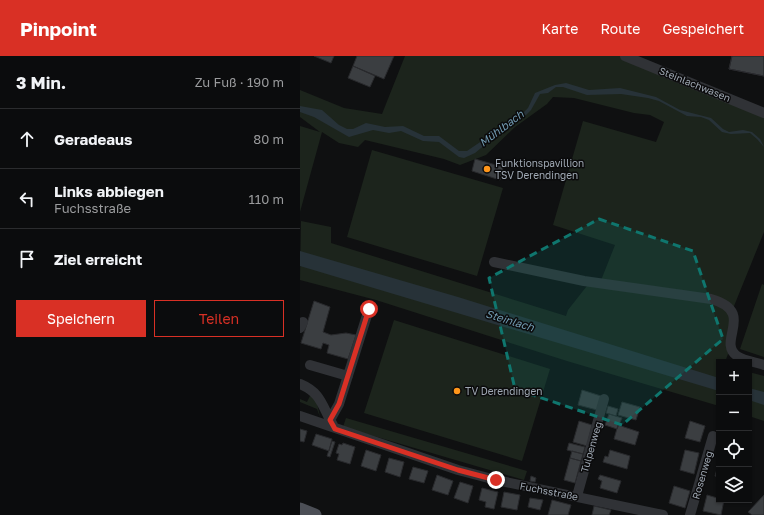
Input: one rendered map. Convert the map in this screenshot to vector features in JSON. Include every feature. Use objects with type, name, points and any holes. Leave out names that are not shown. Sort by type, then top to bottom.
[{"type":"main road","points":[[300,509],[315,515]]},
{"type":"street","name":"Steinlachwasen","points":[[625,56],[764,113]]},
{"type":"street","points":[[494,262],[584,281],[711,299],[724,303],[732,311],[734,322],[731,346],[734,352],[741,358],[764,365]]},
{"type":"street","points":[[332,424],[369,309]]},
{"type":"street","points":[[310,364],[348,376]]},
{"type":"street","points":[[300,384],[317,394],[332,424]]},
{"type":"street","name":"Tulpenweg","points":[[577,496],[604,399]]},
{"type":"street","name":"Fuchsstraße","points":[[300,416],[332,424],[458,470],[496,480],[664,515]]},
{"type":"street","name":"Rosenweg","points":[[690,515],[713,436]]},
{"type":"highlighted area","points":[[599,219],[693,251],[723,339],[622,425],[515,389],[489,278]]},
{"type":"shaded area","points":[[405,56],[625,56],[764,113],[764,232],[732,311],[731,346],[726,359],[716,359],[716,405],[567,361],[376,300],[300,280],[301,221],[331,227],[331,243],[566,316],[568,310],[590,282],[600,283],[615,245],[553,225],[583,121],[656,142],[664,122],[650,115],[634,113],[574,98],[553,97],[547,104],[515,127],[486,155],[460,165],[444,159],[365,140],[358,147],[339,143],[322,132],[300,212],[300,126],[320,132],[300,117],[300,90],[344,108],[382,114]]},
{"type":"shaded area","points":[[372,150],[503,188],[477,276],[347,237]]},
{"type":"shaded area","points":[[762,284],[764,285],[764,357],[740,349]]},
{"type":"shaded area","name":"TV Derendingen","points":[[394,320],[550,369],[522,461],[364,413]]},
{"type":"shaded area","points":[[752,373],[764,376],[764,421],[752,417]]},
{"type":"shaded area","points":[[311,394],[317,403],[320,417],[317,409],[300,402],[300,399],[307,402]]},
{"type":"shaded area","points":[[346,418],[527,471],[524,480],[343,427]]},
{"type":"water","name":"Mühlbach","points":[[566,83],[589,90],[620,88],[656,97],[680,110],[711,118],[723,129],[729,132],[743,130],[752,132],[760,139],[764,147],[750,133],[731,134],[722,132],[709,120],[701,117],[687,116],[659,101],[621,94],[587,95],[563,87],[556,87],[548,93],[540,94],[531,110],[526,115],[504,129],[475,153],[464,158],[459,157],[439,142],[423,141],[401,131],[389,133],[373,130],[349,137],[314,117],[300,112],[300,106],[322,110],[339,125],[347,129],[353,129],[366,123],[385,127],[403,126],[424,136],[439,136],[459,151],[467,151],[523,113],[528,108],[535,93],[555,85]]},
{"type":"water","name":"Steinlach","points":[[300,251],[458,297],[716,377],[716,390],[300,266]]},
{"type":"water","points":[[752,389],[764,392],[764,405],[752,401]]},
{"type":"building","points":[[314,56],[334,56],[331,63]]},
{"type":"building","points":[[357,56],[394,56],[384,79],[353,66]]},
{"type":"building","points":[[732,56],[764,56],[764,76],[729,69]]},
{"type":"building","points":[[732,56],[764,56],[764,76],[729,69]]},
{"type":"building","points":[[353,66],[375,76],[370,87],[348,78]]},
{"type":"building","name":"Funktionspavillion TSV Derendingen","points":[[475,159],[503,167],[500,180],[472,171]]},
{"type":"building","points":[[314,301],[330,307],[323,332],[331,335],[346,333],[356,335],[348,359],[327,353],[329,345],[323,343],[321,349],[301,343]]},
{"type":"building","points":[[582,390],[601,396],[597,410],[578,405]]},
{"type":"building","points":[[622,402],[640,407],[636,420],[618,415]]},
{"type":"building","points":[[608,406],[618,409],[616,416],[606,413]]},
{"type":"building","points":[[609,414],[622,418],[617,429],[605,425]]},
{"type":"building","points":[[579,421],[592,425],[587,446],[573,442]]},
{"type":"building","points":[[690,421],[705,426],[700,442],[685,438]]},
{"type":"building","points":[[618,425],[639,432],[635,445],[614,439]]},
{"type":"building","points":[[300,429],[307,431],[304,442],[300,441]]},
{"type":"building","points":[[316,434],[332,439],[329,451],[312,445]]},
{"type":"building","points":[[332,441],[335,442],[330,457],[327,456]]},
{"type":"building","points":[[343,443],[355,447],[350,464],[337,460],[339,454],[336,453],[339,444],[342,445]]},
{"type":"building","points":[[569,443],[585,447],[583,454],[567,450]]},
{"type":"building","points":[[366,450],[381,455],[376,471],[361,466]]},
{"type":"building","points":[[610,450],[630,456],[627,469],[603,462],[605,456],[608,457]]},
{"type":"building","points":[[685,450],[699,453],[694,474],[680,470]]},
{"type":"building","points":[[572,451],[583,454],[581,461],[570,458]]},
{"type":"building","points":[[389,458],[404,462],[400,477],[385,472]]},
{"type":"building","points":[[570,458],[581,461],[575,483],[564,480]]},
{"type":"building","points":[[413,467],[428,471],[424,483],[409,479]]},
{"type":"building","points":[[437,475],[453,481],[448,495],[432,490]]},
{"type":"building","points":[[600,475],[621,481],[617,493],[600,488],[602,481],[598,479]]},
{"type":"building","points":[[531,476],[536,478],[535,482],[530,481]]},
{"type":"building","points":[[460,482],[473,486],[468,503],[454,498]]},
{"type":"building","points":[[674,486],[690,491],[685,508],[669,503]]},
{"type":"building","points":[[482,488],[498,492],[494,509],[485,507],[486,502],[479,500]]},
{"type":"building","points":[[504,492],[520,495],[517,510],[501,507]]},
{"type":"building","points":[[707,495],[716,498],[716,503],[723,503],[721,515],[703,511]]},
{"type":"building","points":[[764,495],[764,515],[752,515],[748,512]]},
{"type":"building","points":[[530,498],[543,500],[540,510],[528,507]]},
{"type":"building","points":[[552,500],[571,505],[568,515],[548,515]]},
{"type":"building","points":[[594,506],[611,510],[609,515],[592,515]]},
{"type":"place","name":"Funktionspavillion TSV Derendingen","points":[[487,169]]},
{"type":"place","name":"TV Derendingen","points":[[457,391]]},
{"type":"route","points":[[369,309],[339,404],[330,420],[335,429],[458,470],[496,480]]}]
